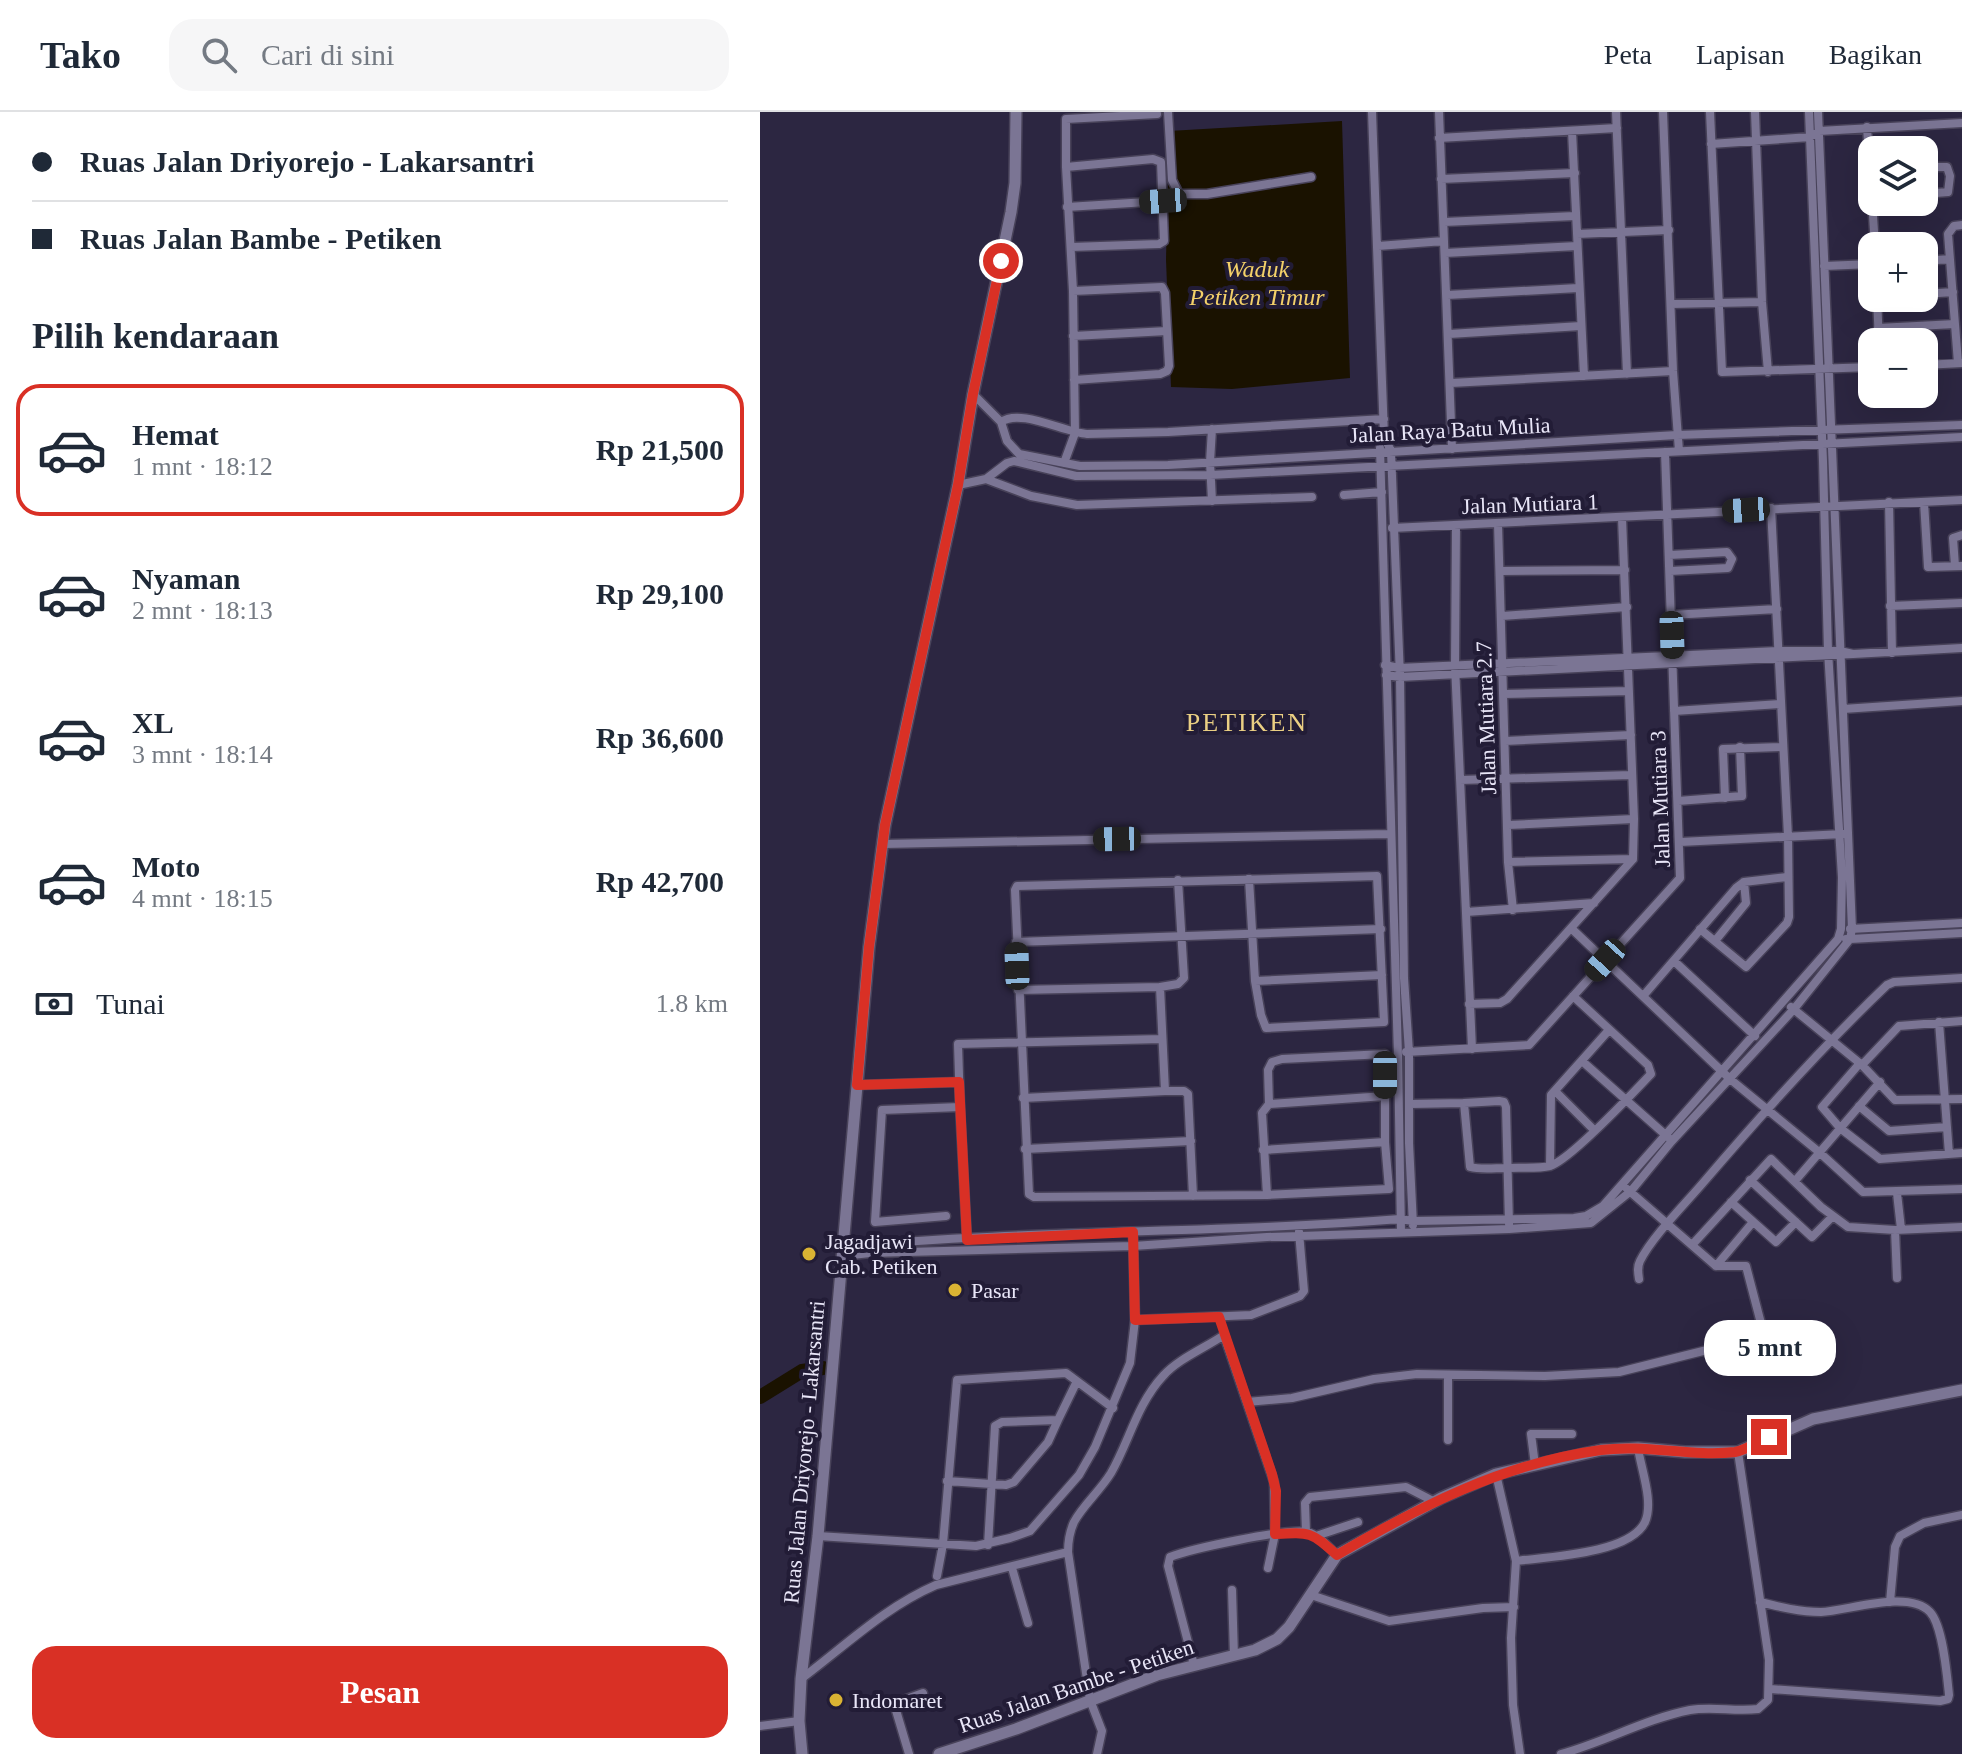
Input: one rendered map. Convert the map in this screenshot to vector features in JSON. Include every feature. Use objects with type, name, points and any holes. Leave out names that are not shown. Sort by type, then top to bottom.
[{"type":"main road","name":"Ruas Jalan Driyorejo - Lakarsantri","points":[[802,1754],[799,1721],[801,1679],[818,1536],[869,947],[894,774],[958,485],[973,394],[1011,212],[1015,183],[1016,112]]},
{"type":"main road","name":"Ruas Jalan Bambe - Petiken","points":[[939,1754],[1016,1729],[1157,1675],[1255,1650],[1277,1639],[1289,1627],[1337,1555],[1380,1530],[1496,1474],[1601,1450],[1638,1448],[1738,1452],[1813,1419],[1962,1390]]},
{"type":"street","points":[[1168,112],[1172,180],[1179,194],[1207,194],[1311,177]]},
{"type":"street","points":[[1372,112],[1384,419],[1384,436],[1378,452],[1401,1232]]},
{"type":"street","points":[[1439,112],[1452,449]]},
{"type":"street","points":[[1616,112],[1627,374]]},
{"type":"street","points":[[1663,112],[1679,451]]},
{"type":"street","points":[[1710,112],[1722,372],[1858,368]]},
{"type":"street","points":[[1755,112],[1762,302],[1768,372]]},
{"type":"street","points":[[1299,1231],[1414,1232],[1586,1216],[1603,1206],[1794,1009],[1851,934],[1828,654],[1809,112]]},
{"type":"street","points":[[1727,1075],[1755,1036],[1840,934],[1843,709],[1818,112]]},
{"type":"street","points":[[1931,112],[1931,125]]},
{"type":"street","points":[[1064,463],[1075,433],[1066,119],[1157,114]]},
{"type":"street","points":[[1711,144],[1810,137],[1819,131],[1962,123]]},
{"type":"street","points":[[1867,127],[1868,136]]},
{"type":"street","points":[[1439,138],[1617,128]]},
{"type":"street","points":[[1572,131],[1584,376]]},
{"type":"street","points":[[1066,167],[1158,159],[1161,162],[1165,239],[1161,244],[1071,247]]},
{"type":"street","points":[[1938,167],[1947,167],[1950,176],[1948,192],[1938,193]]},
{"type":"street","points":[[1441,179],[1575,173]]},
{"type":"street","points":[[1067,207],[1163,201]]},
{"type":"street","points":[[1444,222],[1575,216]]},
{"type":"street","points":[[1938,364],[1960,363],[1949,230],[1962,225]]},
{"type":"street","points":[[1577,234],[1669,230]]},
{"type":"street","points":[[1378,246],[1444,241]]},
{"type":"street","points":[[1445,253],[1577,246]]},
{"type":"street","points":[[1938,260],[1950,259]]},
{"type":"street","points":[[1824,266],[1858,265]]},
{"type":"street","points":[[1073,291],[1162,287],[1165,293],[1169,366],[1165,373],[1074,380]]},
{"type":"street","points":[[1447,295],[1578,288]]},
{"type":"street","points":[[1938,293],[1953,292]]},
{"type":"street","points":[[1671,304],[1762,302]]},
{"type":"street","points":[[1877,312],[1878,328],[1955,324]]},
{"type":"street","points":[[1449,334],[1581,326]]},
{"type":"street","points":[[1073,336],[1167,331]]},
{"type":"street","points":[[1451,383],[1673,371]]},
{"type":"street","name":"Jalan Raya Batu Mulia","points":[[973,394],[1001,422],[1007,441],[1019,454],[1080,466],[1210,462],[1677,435],[1962,425]]},
{"type":"street","points":[[1001,422],[1015,416],[1075,433],[1384,419]]},
{"type":"street","points":[[1212,429],[1212,501]]},
{"type":"street","points":[[1384,436],[1391,451],[1399,672],[1404,978],[1414,1232]]},
{"type":"street","points":[[958,485],[986,479],[1014,461],[1076,476],[1210,475],[1962,437]]},
{"type":"street","name":"Jalan Mutiara 3","points":[[1398,1053],[1527,1046],[1680,878],[1665,452]]},
{"type":"street","points":[[986,479],[1031,496],[1077,505],[1312,497]]},
{"type":"street","points":[[1344,495],[1391,491]]},
{"type":"street","name":"Jalan Mutiara 1","points":[[1392,528],[1962,500]]},
{"type":"street","points":[[1889,502],[1892,653]]},
{"type":"street","points":[[1924,502],[1928,567],[1958,566],[1953,538],[1962,535]]},
{"type":"street","points":[[1700,929],[1742,965],[1750,966],[1787,923],[1788,836],[1771,508]]},
{"type":"street","points":[[1469,1004],[1505,1001],[1633,859],[1622,518]]},
{"type":"street","name":"Jalan Mutiara 2.7","points":[[1498,524],[1508,862],[1513,910]]},
{"type":"street","points":[[1456,525],[1455,669],[1472,1049]]},
{"type":"street","points":[[1669,555],[1727,552],[1732,559],[1728,568],[1670,571]]},
{"type":"street","points":[[1501,571],[1625,570]]},
{"type":"street","points":[[1890,606],[1962,603]]},
{"type":"street","points":[[1502,616],[1627,607]]},
{"type":"street","points":[[1671,615],[1777,609]]},
{"type":"street","points":[[1386,670],[1399,672],[1962,648]]},
{"type":"street","points":[[1504,694],[1629,691]]},
{"type":"street","points":[[1843,709],[1962,701]]},
{"type":"street","points":[[1674,711],[1781,704]]},
{"type":"street","points":[[1505,741],[1631,735]]},
{"type":"street","points":[[1678,801],[1742,796],[1740,747]]},
{"type":"street","points":[[1725,798],[1723,749],[1783,747]]},
{"type":"street","points":[[1460,780],[1631,775]]},
{"type":"street","points":[[1508,825],[1634,819]]},
{"type":"street","points":[[883,844],[1390,834]]},
{"type":"street","points":[[1680,842],[1843,834]]},
{"type":"street","points":[[1508,862],[1633,859]]},
{"type":"street","points":[[1249,879],[1255,981],[1266,1028],[1384,1022],[1377,876],[1178,880],[1017,886],[1016,942],[1025,1149],[1029,1194],[1034,1197],[1267,1195],[1389,1189],[1385,1142],[1385,1054],[1272,1062],[1268,1070],[1269,1104],[1262,1113],[1267,1195]]},
{"type":"street","points":[[1644,995],[1731,893],[1744,882],[1787,877]]},
{"type":"street","points":[[1018,990],[1178,984],[1183,980],[1178,880]]},
{"type":"street","points":[[1715,941],[1746,903],[1744,882]]},
{"type":"street","points":[[1466,912],[1595,903]]},
{"type":"street","points":[[1851,934],[1962,923]]},
{"type":"street","points":[[1016,942],[1381,929]]},
{"type":"street","points":[[1572,929],[1727,1075],[1863,1192],[1962,1189]]},
{"type":"street","points":[[1840,934],[1962,933]]},
{"type":"street","points":[[1674,961],[1755,1036]]},
{"type":"street","points":[[1255,981],[1382,975]]},
{"type":"street","points":[[1639,1279],[1641,1259],[1767,1108],[1831,1038],[1891,983],[1962,978]]},
{"type":"street","points":[[1160,987],[1165,1091]]},
{"type":"street","points":[[1464,1103],[1469,1165],[1477,1169],[1550,1166],[1561,1160],[1627,1101],[1651,1074],[1651,1070],[1573,996]]},
{"type":"street","points":[[1786,1001],[1861,1064],[1897,1101],[1962,1099]]},
{"type":"street","points":[[1962,1021],[1899,1026],[1822,1107],[1840,1128],[1880,1159],[1962,1153]]},
{"type":"street","points":[[1939,1022],[1949,1154]]},
{"type":"street","points":[[1550,1166],[1549,1100],[1609,1030]]},
{"type":"street","points":[[967,1240],[958,1044],[1162,1039]]},
{"type":"street","points":[[1582,1061],[1669,1138]]},
{"type":"street","points":[[857,1085],[959,1082]]},
{"type":"street","points":[[1795,1181],[1880,1082]]},
{"type":"street","points":[[1023,1098],[1184,1091],[1188,1094],[1193,1196]]},
{"type":"street","points":[[1556,1092],[1594,1130]]},
{"type":"street","points":[[1269,1104],[1385,1096]]},
{"type":"street","points":[[1410,1104],[1504,1102],[1509,1225]]},
{"type":"street","points":[[1859,1106],[1889,1131],[1947,1127]]},
{"type":"street","points":[[946,1216],[875,1222],[882,1110],[960,1107]]},
{"type":"street","points":[[843,1252],[1133,1246],[1400,1219],[1509,1225],[1591,1223],[1631,1191],[1669,1138]]},
{"type":"street","points":[[1025,1149],[1191,1141]]},
{"type":"street","points":[[1263,1150],[1385,1142]]},
{"type":"street","points":[[1692,1245],[1771,1159],[1833,1216],[1853,1228],[1962,1227]]},
{"type":"street","points":[[1750,1180],[1812,1237],[1833,1216]]},
{"type":"street","points":[[1247,1402],[1292,1398],[1374,1379],[1417,1374],[1545,1376],[1619,1372],[1759,1337],[1763,1331],[1746,1266],[1716,1266],[1622,1185]]},
{"type":"street","points":[[1897,1193],[1897,1278]]},
{"type":"street","points":[[1731,1202],[1776,1242],[1796,1222]]},
{"type":"street","points":[[1716,1266],[1753,1222]]},
{"type":"street","points":[[1135,1320],[1219,1317],[1265,1311],[1300,1296],[1304,1291],[1299,1231]]},
{"type":"street","points":[[843,1252],[967,1240],[1133,1232],[1266,1233]]},
{"type":"street","points":[[818,1536],[988,1545],[1030,1531],[1079,1475],[1113,1408],[1130,1363],[1135,1320],[1133,1232]]},
{"type":"street","points":[[1219,1317],[1274,1482],[1275,1534],[1268,1568]]},
{"type":"street","points":[[1097,1754],[1102,1731],[1090,1700],[1068,1537],[1074,1523],[1112,1471],[1152,1390],[1168,1372],[1224,1335]]},
{"type":"street","points":[[937,1576],[943,1544],[957,1380],[1063,1373],[1113,1408]]},
{"type":"street","points":[[1448,1375],[1448,1440]]},
{"type":"street","points":[[947,1481],[1006,1485],[1019,1479],[1048,1442],[1077,1381]]},
{"type":"street","points":[[988,1545],[996,1424],[1058,1420]]},
{"type":"street","points":[[1535,1465],[1531,1434],[1572,1434]]},
{"type":"street","points":[[1516,1561],[1611,1546],[1639,1529],[1645,1523],[1647,1511],[1638,1448]]},
{"type":"street","points":[[1561,1754],[1658,1718],[1688,1711],[1758,1709],[1768,1700],[1769,1660],[1738,1452]]},
{"type":"street","points":[[1496,1474],[1516,1561],[1511,1638],[1512,1692],[1520,1754]]},
{"type":"street","points":[[1306,1532],[1305,1503],[1312,1496],[1406,1487],[1435,1502]]},
{"type":"street","points":[[1890,1602],[1895,1547],[1900,1536],[1924,1523],[1962,1515]]},
{"type":"street","points":[[1316,1536],[1358,1522]]},
{"type":"street","points":[[1194,1665],[1168,1560],[1173,1556],[1275,1534],[1306,1532],[1316,1536],[1337,1555]]},
{"type":"street","points":[[801,1679],[903,1600],[936,1585],[1068,1552]]},
{"type":"street","points":[[1012,1568],[1028,1623]]},
{"type":"street","points":[[1232,1590],[1234,1656]]},
{"type":"street","points":[[1311,1595],[1389,1621],[1483,1608],[1514,1607]]},
{"type":"street","points":[[1760,1602],[1793,1610],[1824,1612],[1890,1602],[1918,1605],[1932,1615],[1945,1664],[1948,1699],[1893,1699],[1770,1689]]},
{"type":"street","points":[[909,1754],[895,1707],[898,1702],[923,1693]]},
{"type":"street","points":[[760,1726],[799,1721]]},
{"type":"water","name":"Waduk Petiken Timur","points":[[1342,121],[1350,378],[1232,389],[1171,387],[1166,260],[1169,131]]},
{"type":"waterway","points":[[760,1397],[802,1371],[823,1368]]},
{"type":"place","name":"Jagadjawi Cab. Petiken","points":[[809,1254]]},
{"type":"place","name":"Pasar","points":[[955,1290]]},
{"type":"place","name":"Indomaret","points":[[836,1700]]},
{"type":"district","name":"PETIKEN","points":[[1247,722]]},
{"type":"route","points":[[1001,261],[973,394],[958,485],[885,825],[869,947],[857,1085],[959,1082],[967,1240],[1133,1232],[1135,1320],[1219,1317],[1272,1474],[1276,1491],[1275,1534],[1306,1532],[1316,1536],[1337,1555],[1441,1498],[1496,1474],[1601,1450],[1638,1448],[1738,1452],[1769,1437]]}]
